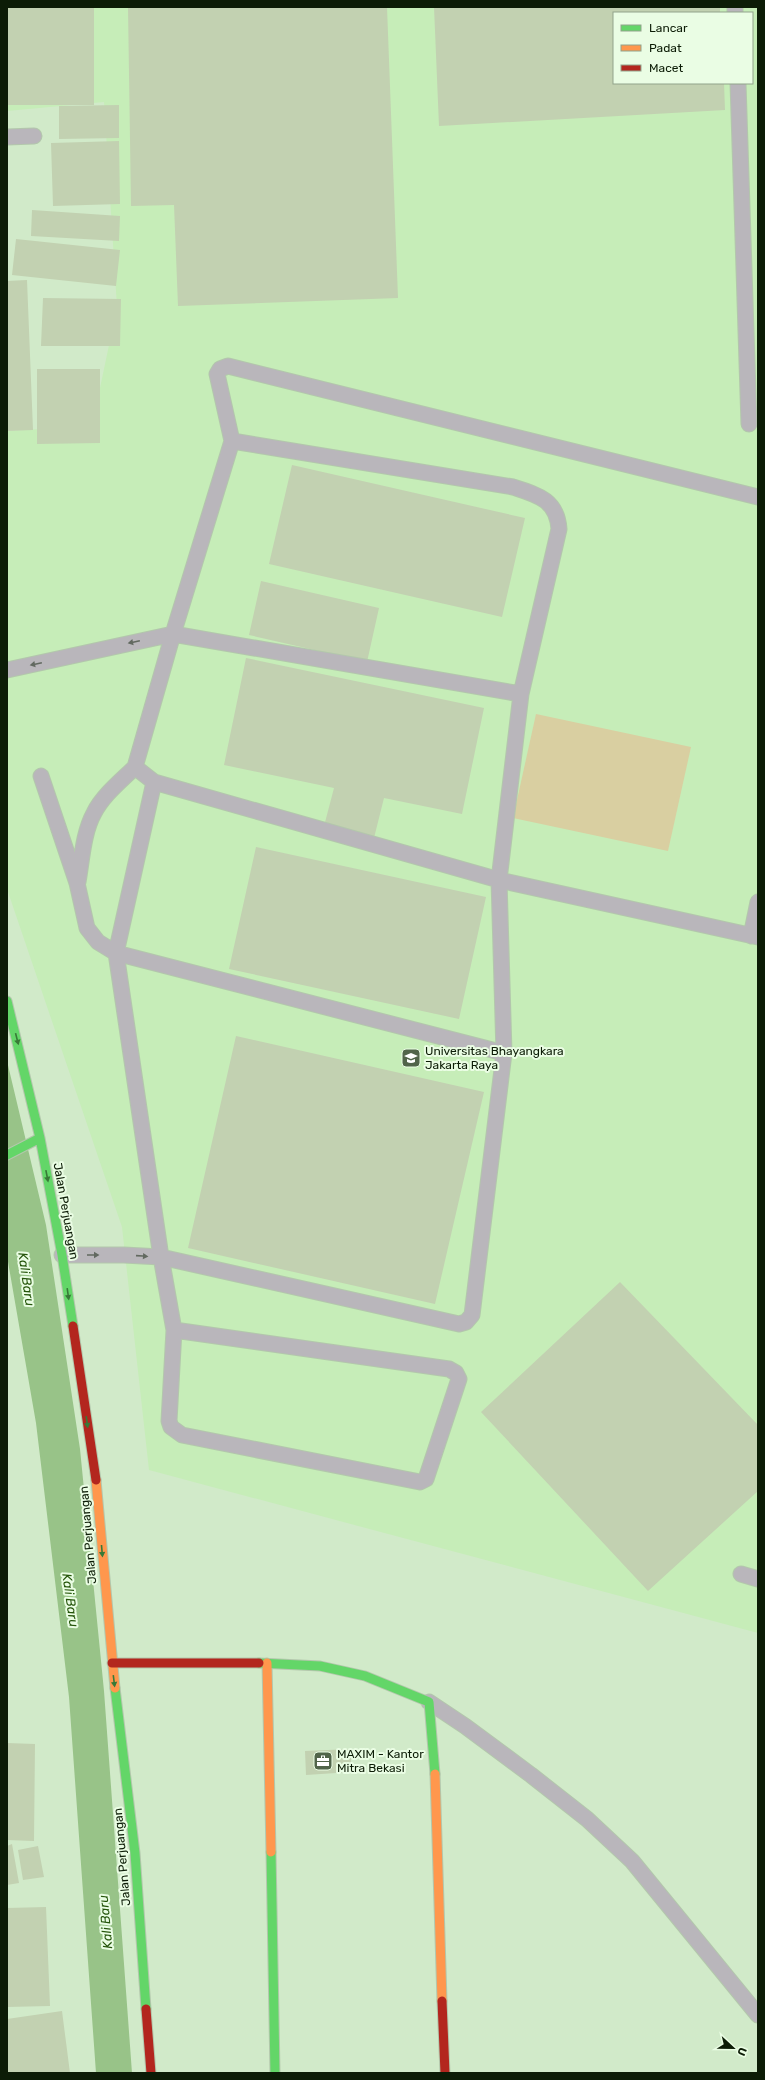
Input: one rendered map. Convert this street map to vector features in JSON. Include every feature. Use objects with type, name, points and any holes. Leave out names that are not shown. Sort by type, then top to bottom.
[{"type":"main road","name":"Jalan Perjuangan","points":[[7,1001],[40,1138],[62,1255],[97,1489],[112,1664],[135,1853],[151,2073]]},
{"type":"main road","points":[[7,1155],[40,1138]]},
{"type":"main road","points":[[112,1664],[267,1663],[320,1666],[365,1676],[429,1702],[434,1756],[445,2073]]},
{"type":"main road","points":[[267,1663],[275,2073]]},
{"type":"lane","points":[[738,84],[749,424]]},
{"type":"lane","points":[[7,137],[34,136]]},
{"type":"lane","points":[[78,883],[88,830],[93,814],[100,803],[135,767],[173,634],[232,441],[217,374],[220,369],[228,366],[758,497]]},
{"type":"lane","points":[[62,1255],[124,1255],[161,1257],[459,1324],[466,1322],[472,1315],[504,1053],[499,880],[521,694],[560,529],[558,517],[548,502],[533,493],[513,487],[232,441]]},
{"type":"lane","points":[[7,670],[173,634],[521,694]]},
{"type":"lane","points":[[135,767],[154,782],[499,880],[754,937],[758,902]]},
{"type":"lane","points":[[41,776],[78,883],[87,928],[98,942],[116,953],[504,1053]]},
{"type":"lane","points":[[154,782],[116,953],[161,1257],[174,1330],[169,1421],[171,1427],[182,1435],[420,1482],[426,1479],[459,1379],[456,1373],[449,1369],[174,1330]]},
{"type":"lane","points":[[741,1574],[758,1578]]},
{"type":"lane","points":[[429,1702],[465,1726],[587,1818],[632,1860],[758,2015]]},
{"type":"shaded area","name":"Universitas Bhayangkara Jakarta Raya","points":[[7,7],[758,7],[758,1633],[149,1470],[122,1227],[7,889],[7,431],[92,426],[117,307],[104,102],[7,111]]},
{"type":"shaded area","points":[[536,714],[691,747],[668,851],[513,818]]},
{"type":"water","name":"Kali Baru","points":[[7,1061],[46,1225],[80,1449],[104,1691],[132,2073],[96,2073],[69,1697],[36,1423],[7,1256]]},
{"type":"building","points":[[7,7],[94,7],[94,105],[7,105]]},
{"type":"building","points":[[128,7],[387,7],[398,298],[178,306],[174,205],[131,206]]},
{"type":"building","points":[[434,7],[720,7],[720,12],[613,12],[613,84],[724,84],[725,110],[439,126]]},
{"type":"building","points":[[119,105],[119,138],[59,139],[59,106]]},
{"type":"building","points":[[119,141],[120,204],[53,206],[51,143]]},
{"type":"building","points":[[32,210],[120,216],[119,241],[31,236]]},
{"type":"building","points":[[16,239],[120,250],[116,286],[12,275]]},
{"type":"building","points":[[27,280],[33,430],[7,431],[7,281]]},
{"type":"building","points":[[43,298],[121,299],[120,346],[41,346]]},
{"type":"building","points":[[37,369],[100,369],[100,443],[37,444]]},
{"type":"building","points":[[292,465],[525,518],[502,617],[269,564]]},
{"type":"building","points":[[261,581],[379,608],[367,662],[249,635]]},
{"type":"building","points":[[246,658],[484,708],[462,814],[384,798],[373,842],[323,830],[334,788],[224,765]]},
{"type":"building","points":[[256,847],[486,897],[459,1019],[229,969]]},
{"type":"building","points":[[236,1036],[484,1092],[435,1304],[188,1248]]},
{"type":"building","points":[[620,1282],[758,1425],[758,1491],[648,1591],[481,1412]]},
{"type":"building","points":[[7,1743],[35,1744],[34,1841],[7,1840]]},
{"type":"building","points":[[351,1749],[351,1772],[306,1775],[305,1751]]},
{"type":"building","points":[[12,1844],[19,1883],[7,1885],[7,1846]]},
{"type":"building","points":[[38,1846],[44,1877],[23,1880],[18,1850]]},
{"type":"building","points":[[46,1907],[50,2006],[7,2007],[7,1908]]},
{"type":"building","points":[[62,2011],[70,2073],[7,2073],[7,2019]]},
{"type":"traffic: fast","points":[[7,1001],[40,1138],[62,1255],[73,1326]]},
{"type":"traffic: fast","points":[[7,1155],[40,1138]]},
{"type":"traffic: fast","points":[[259,1663],[320,1666],[365,1676],[429,1702],[435,1774]]},
{"type":"traffic: fast","points":[[115,1688],[135,1853],[146,2009]]},
{"type":"traffic: fast","points":[[271,1852],[275,2073]]},
{"type":"traffic: slow","points":[[96,1480],[115,1688]]},
{"type":"traffic: slow","points":[[267,1663],[271,1852]]},
{"type":"traffic: slow","points":[[435,1774],[442,2001]]},
{"type":"traffic: jam","points":[[73,1326],[96,1480]]},
{"type":"traffic: jam","points":[[112,1663],[259,1663]]},
{"type":"traffic: jam","points":[[442,2001],[445,2073]]},
{"type":"traffic: jam","points":[[146,2009],[151,2073]]},
{"type":"place","name":"Universitas Bhayangkara Jakarta Raya","points":[[411,1058]]},
{"type":"place","name":"MAXIM - Kantor Mitra Bekasi","points":[[323,1761]]}]
